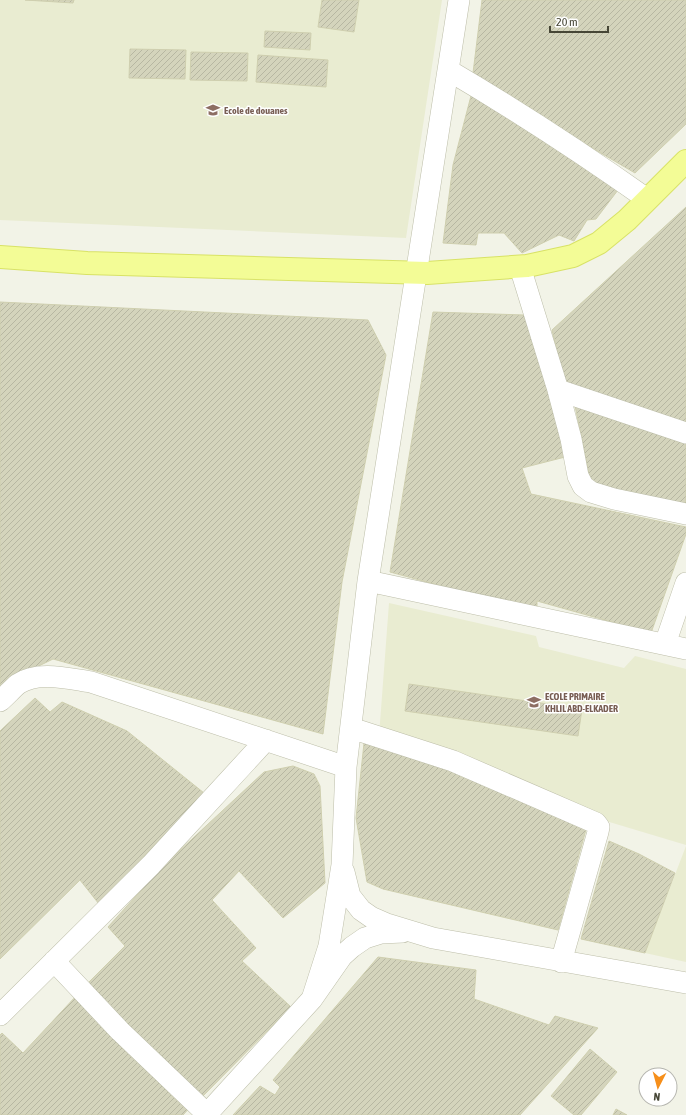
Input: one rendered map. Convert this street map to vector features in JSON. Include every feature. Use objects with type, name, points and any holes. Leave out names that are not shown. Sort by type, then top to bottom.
[{"type":"main road","points":[[0,257],[87,263],[415,272],[465,271],[520,267],[574,256],[598,243],[627,220],[686,161]]},
{"type":"street","points":[[312,1000],[329,946],[342,865],[346,767],[368,581],[415,272],[459,0]]},
{"type":"street","points":[[448,70],[505,104],[592,160],[647,199]]},
{"type":"street","points":[[520,267],[558,390],[571,439],[578,476],[583,486],[590,492],[614,499],[686,514]]},
{"type":"street","points":[[558,390],[686,433]]},
{"type":"street","points":[[368,581],[686,648]]},
{"type":"street","points":[[665,644],[686,584]]},
{"type":"street","points":[[0,702],[19,684],[32,678],[54,676],[91,682],[346,767]]},
{"type":"street","points":[[350,728],[453,761],[596,823],[599,827],[598,832],[561,962]]},
{"type":"street","points":[[0,1015],[151,865],[266,740]]},
{"type":"street","points":[[342,865],[350,896],[361,910],[371,917],[387,924],[433,938],[561,962],[686,983]]},
{"type":"street","points":[[54,961],[120,1031],[207,1114],[312,1000],[342,956],[352,947],[365,938],[381,933],[414,932]]},
{"type":"shaded area","name":"Ecole de douanes","points":[[0,0],[442,0],[406,238],[0,220]]},
{"type":"shaded area","name":"ECOLE PRIMAIRE KHLIL ABD-ELKADER","points":[[389,603],[536,636],[539,647],[624,668],[635,656],[686,669],[686,845],[566,809],[379,736]]},
{"type":"shaded area","points":[[686,846],[686,962],[645,953]]},
{"type":"building","points":[[25,0],[74,0],[73,3]]},
{"type":"building","points":[[322,0],[359,0],[354,32],[318,27]]},
{"type":"building","points":[[482,0],[686,0],[686,124],[635,173],[582,142],[473,73]]},
{"type":"building","points":[[265,31],[311,33],[310,50],[264,47]]},
{"type":"building","points":[[130,49],[186,50],[185,79],[129,78]]},
{"type":"building","points":[[191,52],[248,53],[247,81],[190,80]]},
{"type":"building","points":[[258,55],[328,60],[326,87],[256,82]]},
{"type":"building","points":[[472,92],[621,186],[596,219],[587,220],[574,241],[559,235],[522,253],[504,233],[478,233],[476,245],[443,243],[453,165]]},
{"type":"building","points":[[686,207],[686,428],[564,381],[552,330]]},
{"type":"building","points":[[0,302],[368,320],[386,355],[342,582],[323,734],[53,659],[6,682],[0,688]]},
{"type":"building","points":[[433,312],[524,315],[569,456],[522,468],[531,494],[686,527],[686,534],[651,633],[537,601],[537,612],[390,572]]},
{"type":"building","points":[[574,401],[686,439],[686,506],[591,484]]},
{"type":"building","points":[[409,684],[582,709],[578,736],[405,711]]},
{"type":"building","points":[[35,698],[50,712],[62,702],[127,731],[204,793],[99,904],[80,880],[0,959],[0,731]]},
{"type":"building","points":[[365,734],[587,826],[558,930],[383,889],[367,882],[356,818]]},
{"type":"building","points":[[293,766],[314,774],[320,786],[325,883],[283,918],[239,871],[212,900],[256,948],[242,961],[291,1007],[199,1100],[83,988],[125,946],[108,927],[163,866],[264,772]]},
{"type":"building","points":[[609,841],[639,854],[675,873],[645,953],[581,939]]},
{"type":"building","points":[[378,957],[476,970],[474,999],[549,1025],[555,1016],[598,1028],[520,1115],[233,1115],[260,1086],[275,1095],[280,1087],[273,1080]]},
{"type":"building","points":[[77,995],[193,1104],[183,1115],[0,1115],[0,1035],[2,1033],[23,1053]]},
{"type":"building","points":[[590,1049],[617,1072],[581,1115],[574,1115],[551,1096]]},
{"type":"building","points":[[616,1109],[627,1115],[613,1115]]},
{"type":"place","name":"Ecole de douanes","points":[[213,110]]},
{"type":"place","name":"ECOLE PRIMAIRE KHLIL ABD-ELKADER","points":[[534,702]]}]
